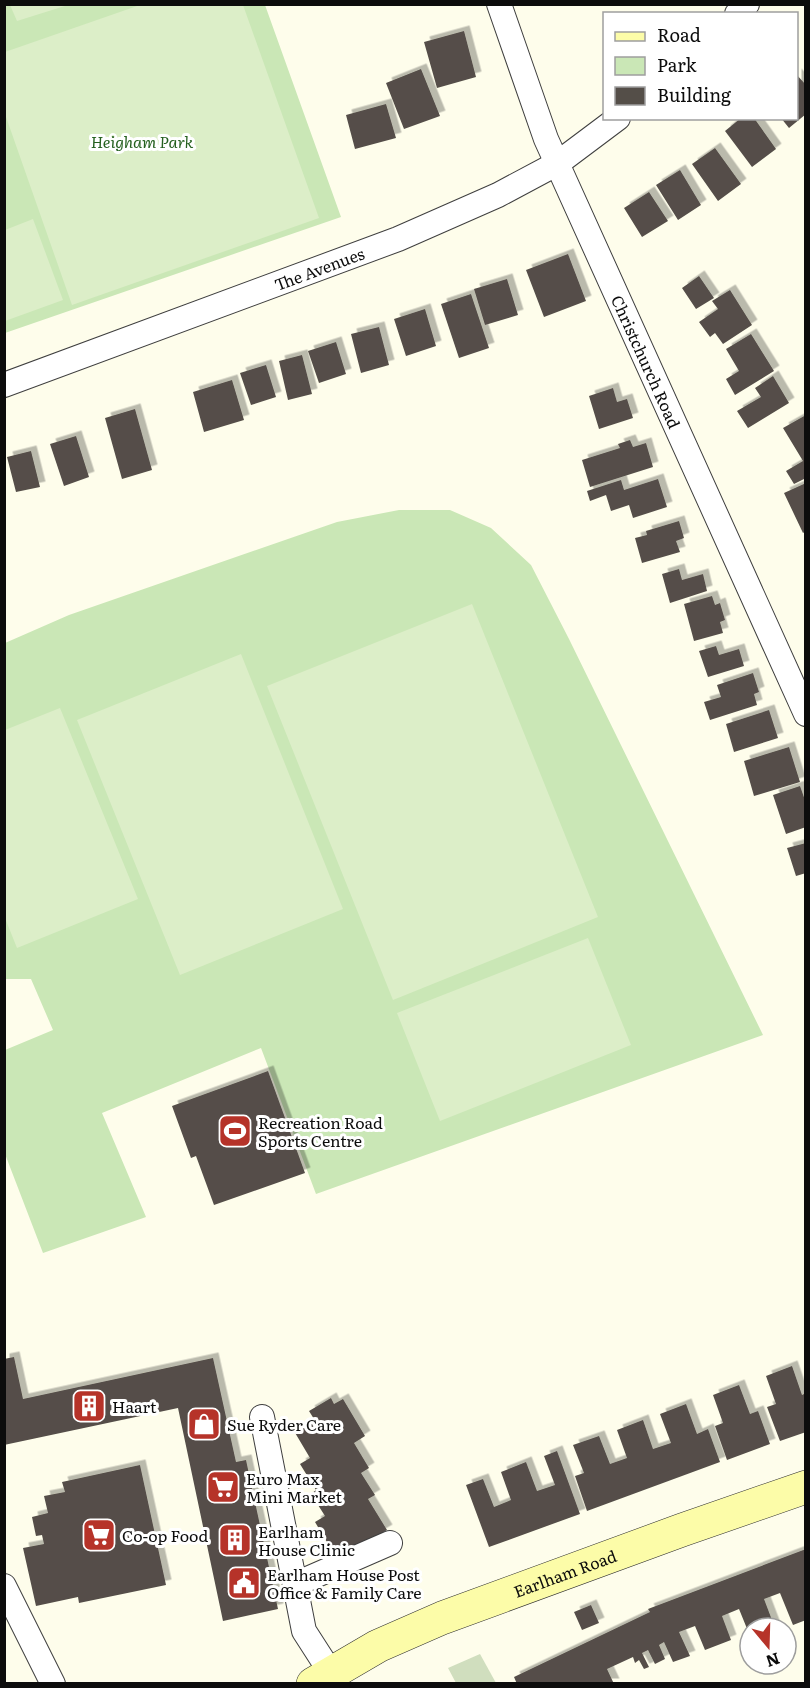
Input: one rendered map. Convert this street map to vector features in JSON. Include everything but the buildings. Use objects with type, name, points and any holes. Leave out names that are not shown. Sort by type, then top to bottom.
[{"type":"main road","name":"Earlham Road","points":[[322,1678],[378,1646],[442,1618],[806,1487]]},
{"type":"street","name":"Christchurch Road","points":[[499,4],[546,139],[806,714]]},
{"type":"street","name":"The Avenues","points":[[4,385],[398,239],[498,195],[558,163],[615,120]]},
{"type":"street","name":"Earlham Road","points":[[262,1418],[304,1631],[322,1678]]},
{"type":"street","points":[[296,1584],[390,1543]]},
{"type":"street","points":[[4,1586],[53,1683]]},
{"type":"green space","name":"Heigham Park","points":[[4,5],[265,5],[341,217],[5,333]]},
{"type":"green space","points":[[10,5],[68,5],[17,21]]},
{"type":"green space","name":"Heigham Park","points":[[140,5],[243,5],[319,218],[72,305],[5,114],[5,52]]},
{"type":"green space","points":[[33,219],[63,300],[5,321],[5,230]]},
{"type":"green space","points":[[399,510],[450,510],[491,528],[531,565],[763,1035],[316,1194],[261,1048],[102,1113],[146,1217],[43,1253],[5,1154],[5,1050],[53,1030],[31,979],[5,979],[5,643],[69,615],[337,522]]},
{"type":"green space","points":[[472,604],[598,917],[393,1000],[267,686]]},
{"type":"green space","points":[[241,654],[343,909],[180,975],[77,720]]},
{"type":"green space","points":[[60,708],[138,899],[17,948],[5,918],[5,730]]},
{"type":"green space","points":[[588,938],[631,1045],[440,1121],[397,1013]]},
{"type":"green space","points":[[480,1654],[496,1683],[456,1683],[448,1668]]},
{"type":"place","name":"Recreation Road Sports Centre","points":[[235,1131]]},
{"type":"place","name":"Haart","points":[[89,1406]]},
{"type":"place","name":"Sue Ryder Care","points":[[204,1424]]},
{"type":"place","name":"Euro Max Mini Market","points":[[223,1487]]},
{"type":"place","name":"Co-op Food","points":[[99,1535]]},
{"type":"place","name":"Earlham House Clinic","points":[[235,1540]]},
{"type":"place","name":"Earlham House Post Office & Family Care","points":[[244,1583]]}]
